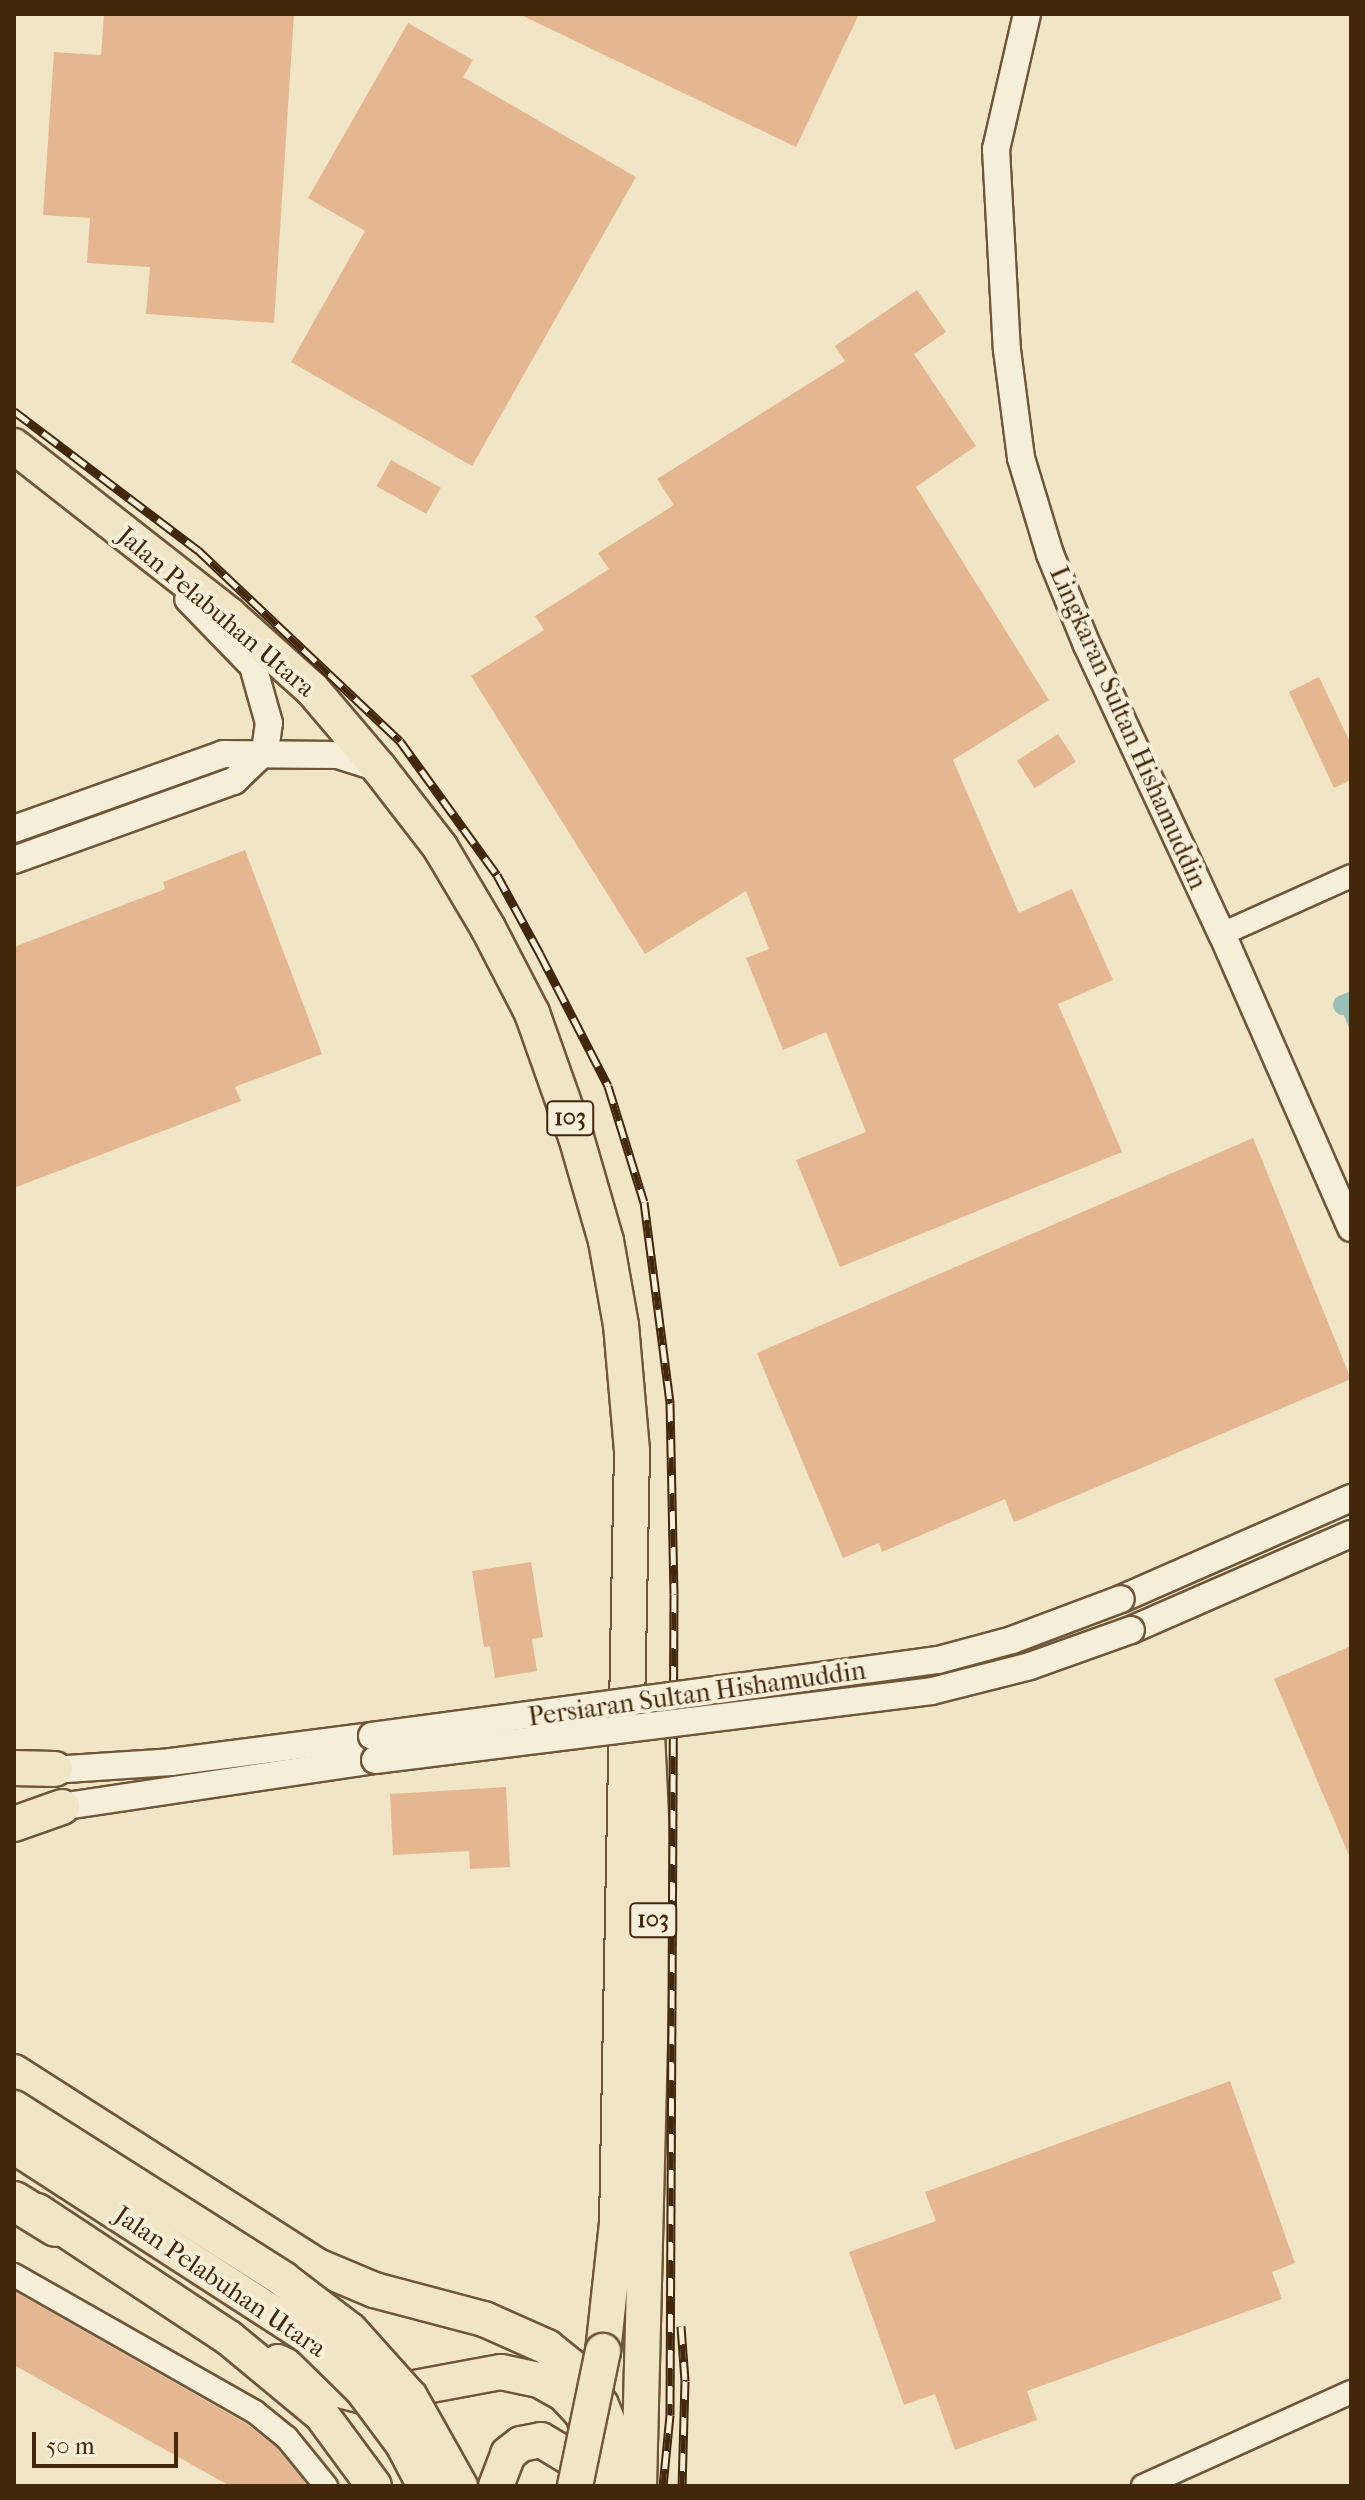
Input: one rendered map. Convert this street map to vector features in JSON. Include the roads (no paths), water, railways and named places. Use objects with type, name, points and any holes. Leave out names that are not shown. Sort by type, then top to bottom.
[{"type":"highway","points":[[14,2201],[56,2227]]},
{"type":"main road","name":"Jalan Pelabuhan Utara","points":[[14,446],[312,689],[440,847],[488,928],[556,1075],[606,1241],[621,1325],[633,1512]]},
{"type":"main road","points":[[575,2486],[603,2351],[617,2223],[633,1512]]},
{"type":"main road","name":"103","points":[[633,1512],[654,1877],[639,2486]]},
{"type":"main road","points":[[14,1768],[55,1769]]},
{"type":"main road","points":[[14,1824],[62,1807]]},
{"type":"main road","points":[[14,2072],[317,2266],[374,2290],[484,2319],[547,2347],[574,2369],[601,2405],[620,2451],[626,2486]]},
{"type":"main road","points":[[14,2108],[283,2279],[350,2330],[410,2397],[460,2486]]},
{"type":"main road","name":"Jalan Pelabuhan Utara","points":[[14,2146],[309,2337],[362,2389],[425,2486]]},
{"type":"main road","points":[[14,2190],[56,2227],[229,2338],[321,2414],[374,2486]]},
{"type":"main road","points":[[229,2338],[352,2396],[394,2396],[501,2372],[539,2380],[564,2394],[582,2413],[595,2447],[599,2486]]},
{"type":"main road","points":[[496,2486],[508,2454],[541,2440],[576,2461],[589,2486]]},
{"type":"street","name":"Lingkaran Sultan Hishamuddin","points":[[1027,14],[996,149],[1007,350],[1021,458],[1050,554],[1087,645],[1222,934],[1351,1228]]},
{"type":"street","points":[[14,860],[234,781],[265,751],[269,723],[253,666],[130,539]]},
{"type":"street","points":[[14,829],[223,754],[265,751],[338,755],[379,768]]},
{"type":"street","points":[[1222,934],[1351,876]]},
{"type":"street","name":"Persiaran Sultan Hishamuddin","points":[[14,1814],[373,1748],[938,1660],[1012,1640],[1121,1599],[1351,1498]]},
{"type":"street","name":"Persiaran Sultan Hishamuddin","points":[[14,1774],[373,1748],[932,1691],[1030,1666],[1131,1630],[1351,1534]]},
{"type":"street","points":[[14,2275],[255,2412],[287,2438],[326,2486]]},
{"type":"street","points":[[1143,2486],[1351,2392]]},
{"type":"waterway","points":[[1343,1005],[1351,1002]]},
{"type":"waterway","points":[[1343,1005],[1351,1025]]},
{"type":"railway","points":[[14,411],[198,550],[400,741],[497,875],[608,1086],[644,1202],[670,1403],[674,1594],[670,2415],[663,2486]]},
{"type":"railway","points":[[681,2326],[685,2381],[682,2486]]}]
